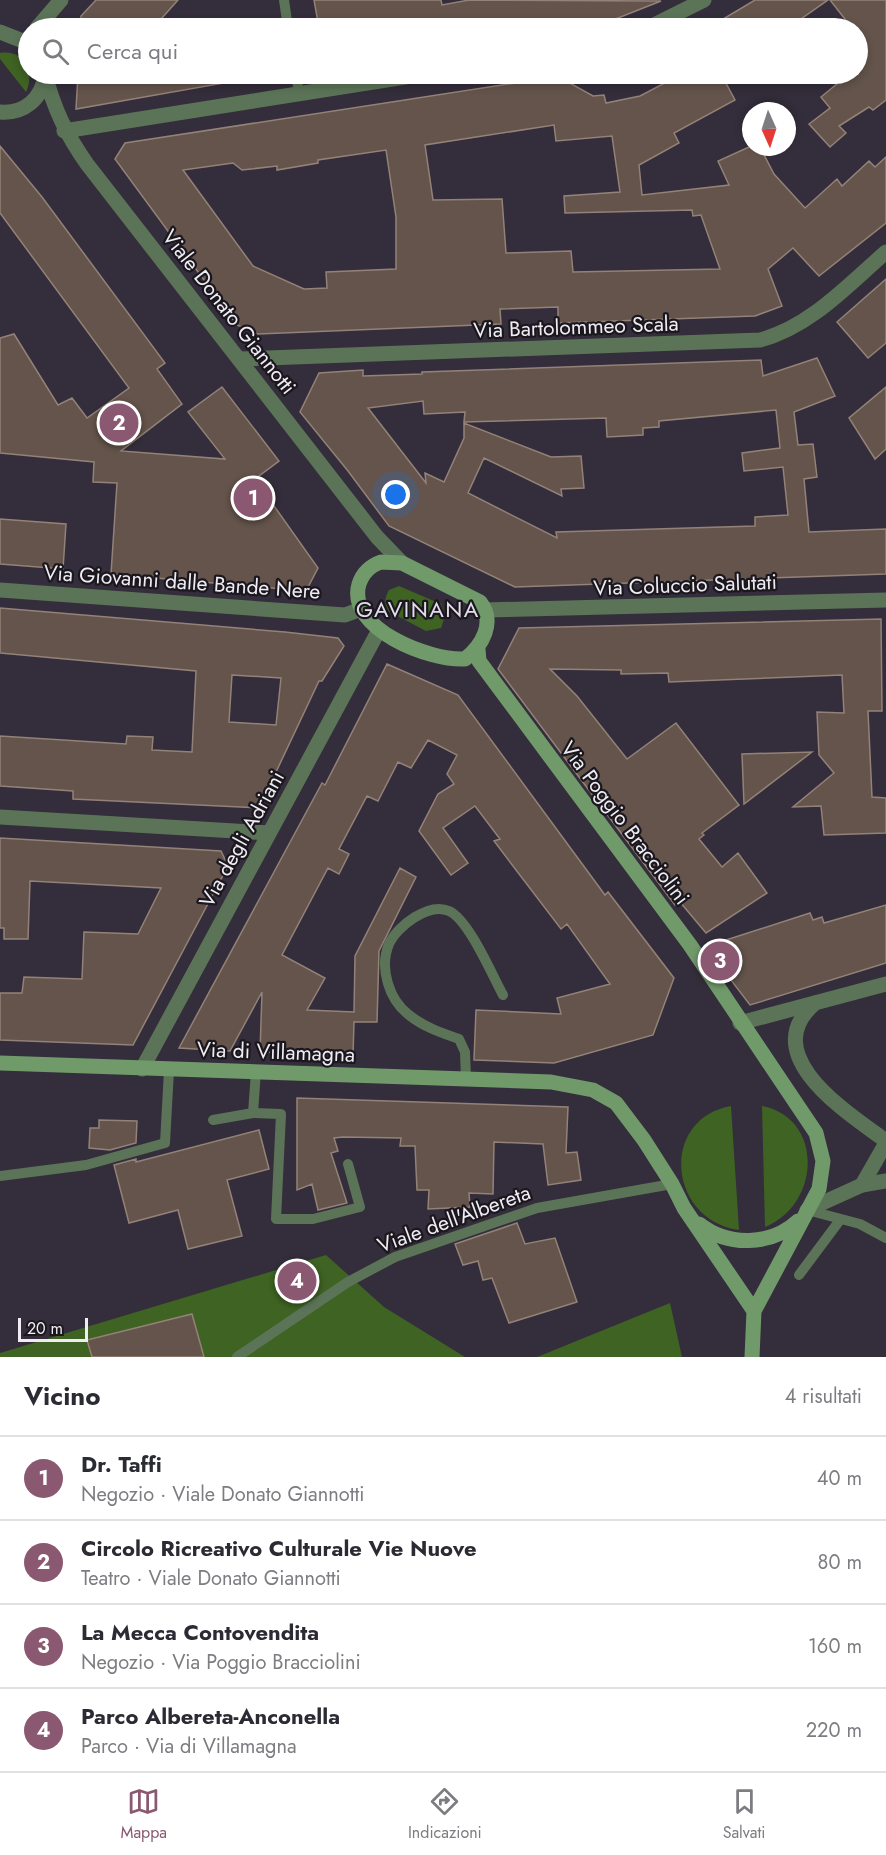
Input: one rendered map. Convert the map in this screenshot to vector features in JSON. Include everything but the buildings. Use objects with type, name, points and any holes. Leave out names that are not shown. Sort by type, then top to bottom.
[{"type":"main road","points":[[381,562],[402,563],[480,602],[485,610],[486,626],[478,649],[465,659],[438,658],[379,630],[361,609],[357,591],[365,571],[381,562]]},
{"type":"main road","name":"Via Poggio Bracciolini","points":[[478,649],[479,661],[690,945],[740,1023],[816,1133],[823,1161],[819,1189],[754,1311]]},
{"type":"main road","name":"Via di Villamagna","points":[[0,1062],[169,1070],[551,1082],[594,1090],[612,1099],[644,1140],[672,1184],[679,1200],[754,1311]]},
{"type":"main road","points":[[695,1221],[720,1236],[750,1241],[780,1234],[805,1214]]},
{"type":"main road","points":[[752,1357],[754,1311]]},
{"type":"street","points":[[46,18],[61,0]]},
{"type":"street","points":[[668,18],[704,0]]},
{"type":"street","points":[[2,34],[18,38]]},
{"type":"street","name":"Viale Donato Giannotti","points":[[0,112],[17,111],[30,104],[42,90],[43,84]]},
{"type":"street","name":"Viale Donato Giannotti","points":[[48,84],[53,105],[64,131],[87,164],[377,537],[402,563]]},
{"type":"street","points":[[64,131],[358,84]]},
{"type":"street","name":"Via Bartolommeo Scala","points":[[239,359],[760,340],[785,332],[827,304],[886,252]]},
{"type":"street","name":"Via Giovanni dalle Bande Nere","points":[[0,590],[345,615],[361,609]]},
{"type":"street","name":"Via Coluccio Salutati","points":[[485,610],[886,600]]},
{"type":"street","name":"Via degli Adriani","points":[[142,1069],[379,630]]},
{"type":"street","points":[[0,817],[269,833]]},
{"type":"street","points":[[740,1023],[886,984]]},
{"type":"street","points":[[814,1003],[805,1011],[798,1026],[796,1042],[800,1061],[810,1077],[835,1104],[886,1142],[862,1185]]},
{"type":"street","points":[[805,1214],[862,1185],[886,1181]]},
{"type":"lane","points":[[284,0],[287,18]]},
{"type":"lane","points":[[298,84],[299,93]]},
{"type":"lane","points":[[466,1079],[465,1052],[459,1039],[419,1022],[408,1015],[395,999],[385,974],[389,944],[397,933],[425,911],[433,909],[450,911],[462,921],[503,995]]},
{"type":"lane","points":[[0,1176],[86,1166],[165,1143],[169,1070]]},
{"type":"lane","points":[[253,1113],[256,1071]]},
{"type":"lane","points":[[213,1120],[253,1113],[280,1114],[276,1219],[312,1219],[360,1207],[348,1164]]},
{"type":"lane","name":"Viale dell'Albereta","points":[[237,1357],[348,1282],[395,1257],[537,1208],[672,1184]]},
{"type":"lane","points":[[805,1214],[860,1224],[886,1238]]},
{"type":"lane","points":[[800,1275],[840,1220]]},
{"type":"green space","points":[[0,53],[18,56],[18,82],[0,59]]},
{"type":"green space","points":[[20,84],[28,84],[26,92]]},
{"type":"green space","points":[[399,586],[441,604],[445,616],[441,628],[426,631],[388,611],[386,598],[389,590]]},
{"type":"green space","points":[[731,1106],[739,1230],[715,1222],[698,1208],[686,1190],[681,1169],[683,1148],[692,1129],[708,1115]]},
{"type":"green space","points":[[762,1106],[782,1114],[796,1127],[805,1143],[808,1162],[805,1182],[797,1200],[783,1216],[765,1227]]},
{"type":"green space","points":[[326,1255],[384,1307],[465,1357],[0,1357],[0,1353]]},
{"type":"green space","points":[[670,1303],[682,1357],[537,1357]]},
{"type":"place","name":"Circolo Ricreativo Culturale Vie Nuove","points":[[119,423]]},
{"type":"place","name":"Dr. Taffi","points":[[253,498]]},
{"type":"place","name":"La Mecca Contovendita","points":[[720,961]]},
{"type":"place","name":"Parco Albereta-Anconella","points":[[297,1281]]},
{"type":"district","name":"GAVINANA","points":[[418,609]]}]
